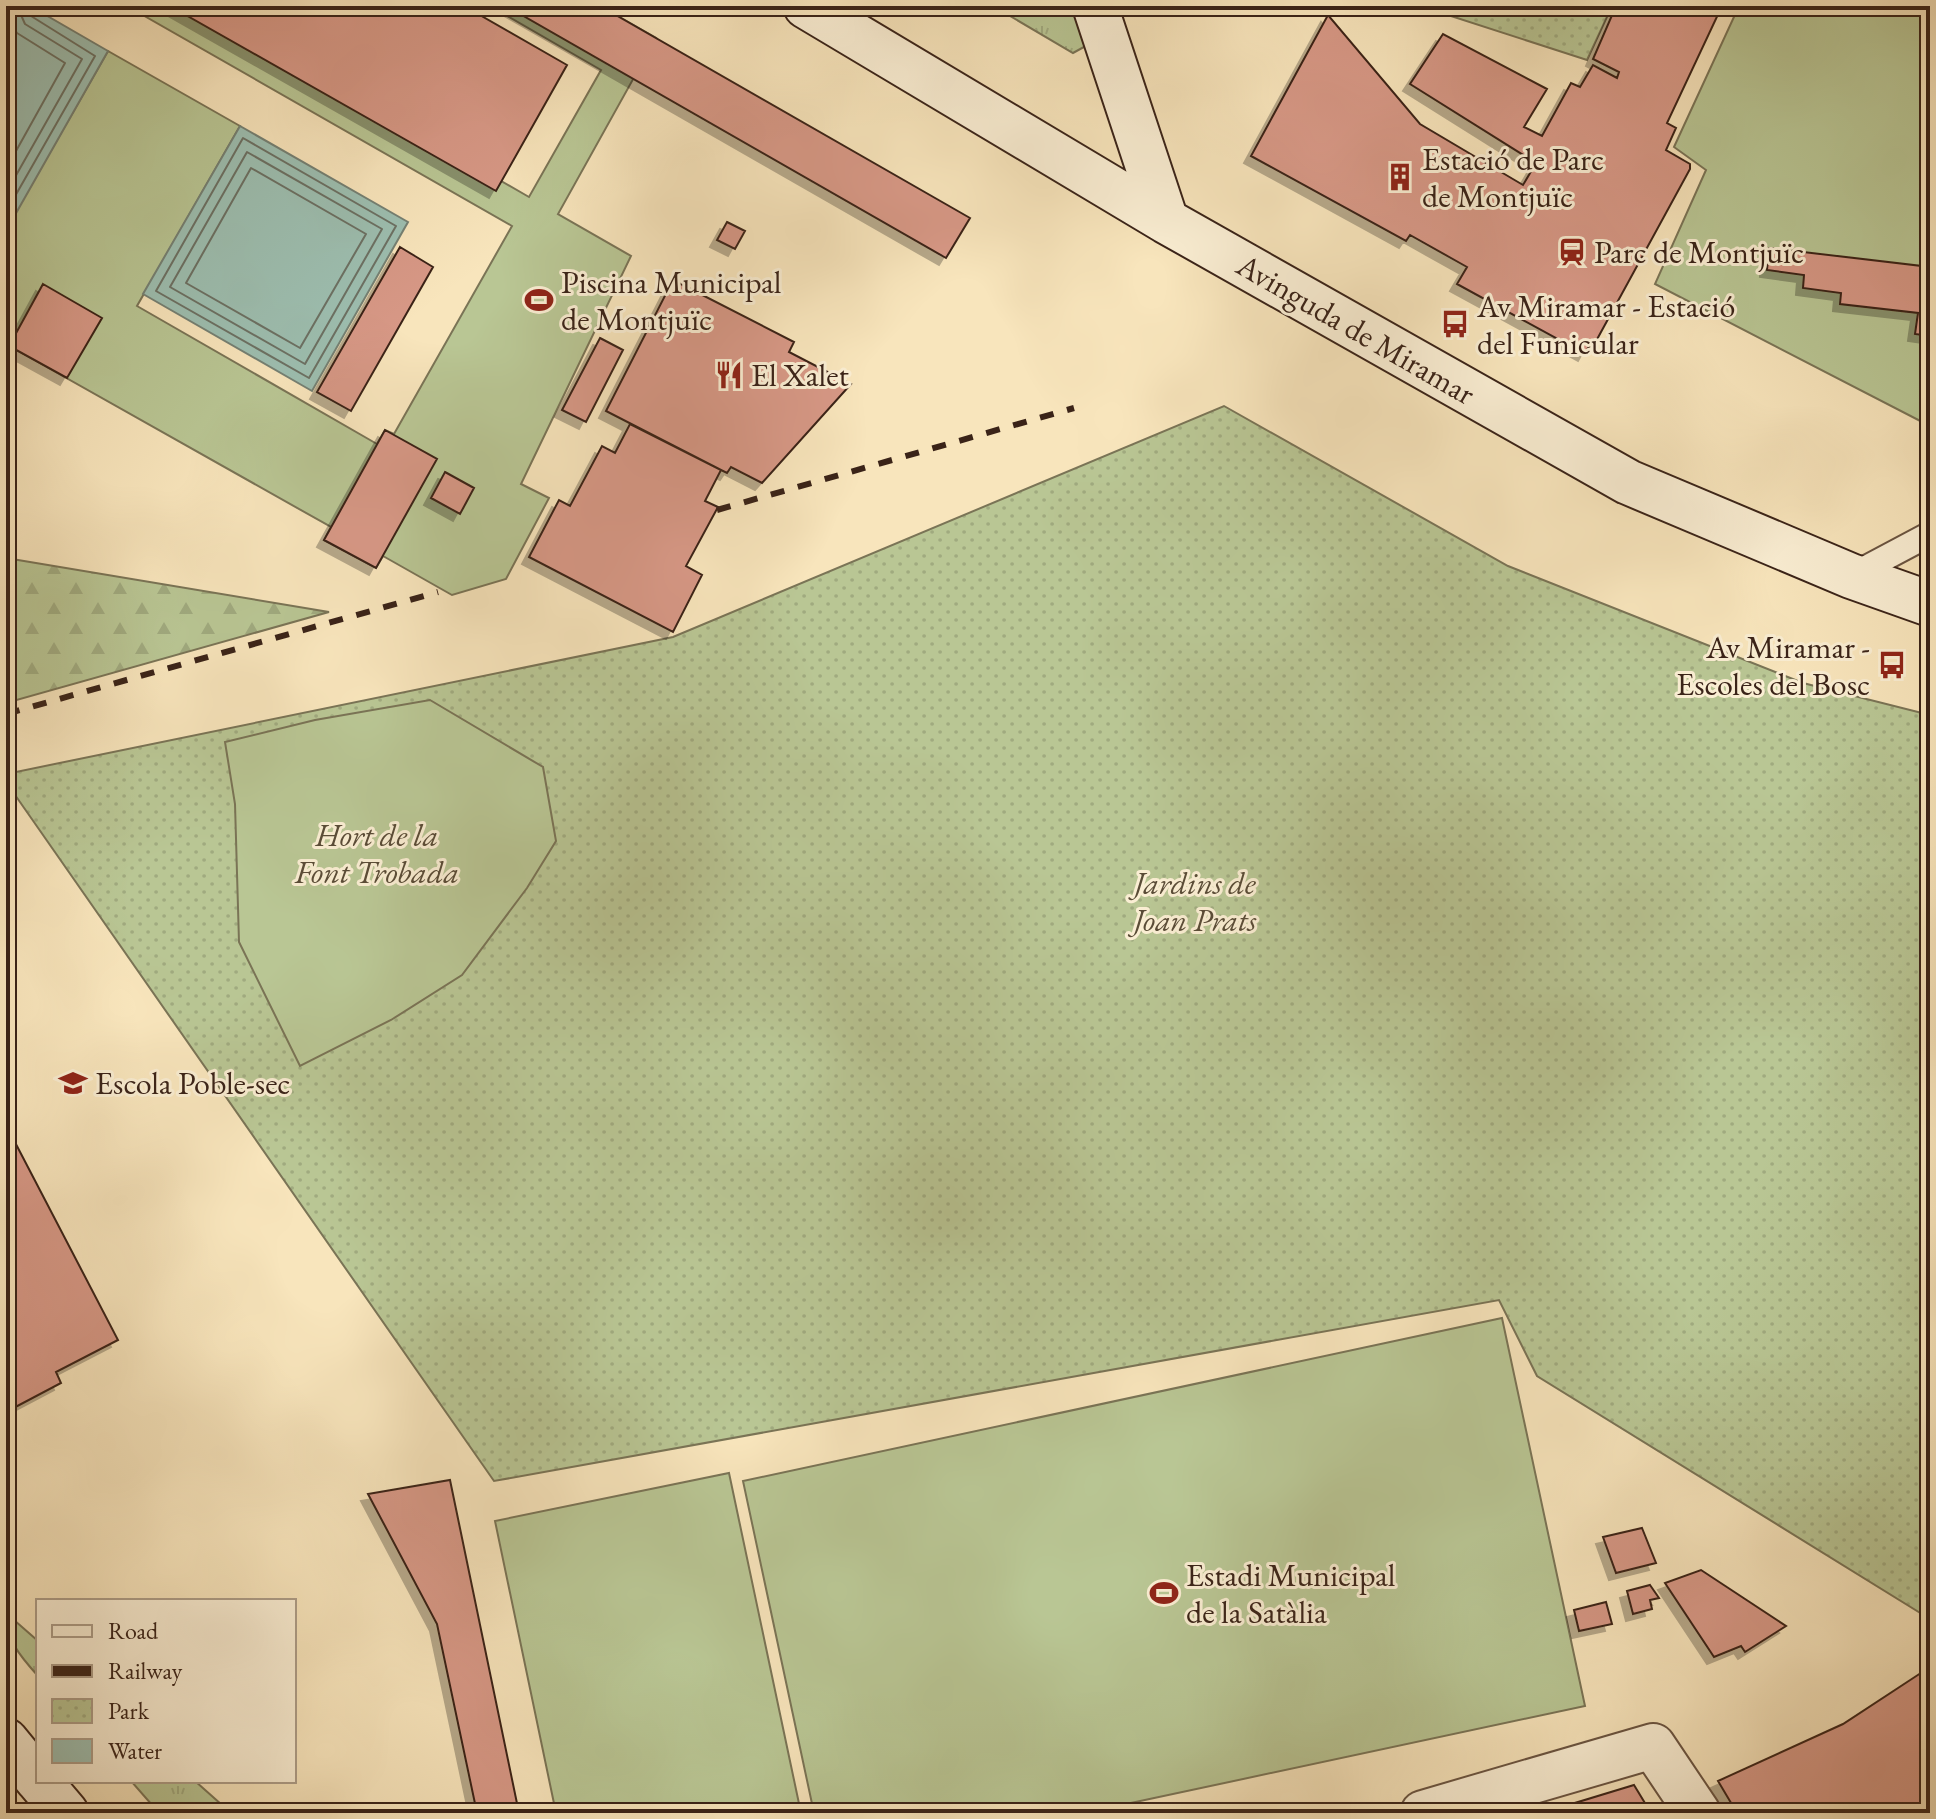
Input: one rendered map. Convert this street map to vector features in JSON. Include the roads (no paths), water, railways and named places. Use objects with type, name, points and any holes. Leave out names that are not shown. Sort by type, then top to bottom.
[{"type":"street","points":[[1095,6],[1166,221]]},
{"type":"street","name":"Avinguda de Miramar","points":[[824,10],[1166,221],[1628,482],[1851,576],[1930,604]]},
{"type":"street","points":[[6,1741],[36,1778]]},
{"type":"street","points":[[1423,1813],[1653,1746],[1698,1813]]},
{"type":"street","points":[[41,1783],[66,1813]]},
{"type":"lane","points":[[1851,576],[1930,534]]},
{"type":"water","points":[[6,6],[30,6],[108,51],[11,222],[6,219]]},
{"type":"water","points":[[240,126],[408,222],[312,391],[143,294]]},
{"type":"railway","points":[[717,510],[1074,408]]},
{"type":"railway","points":[[6,714],[438,592]]},
{"type":"place","name":"Estació de Parc de Montjuïc","points":[[1400,177]]},
{"type":"place","name":"Parc de Montjuïc","points":[[1572,252]]},
{"type":"place","name":"Piscina Municipal de Montjuïc","points":[[539,300]]},
{"type":"place","name":"Av Miramar - Estació del Funicular","points":[[1455,324]]},
{"type":"place","name":"El Xalet","points":[[729,375]]},
{"type":"place","name":"Av Miramar - Escoles del Bosc","points":[[1892,665]]},
{"type":"place","name":"Escola Poble-sec","points":[[73,1083]]},
{"type":"place","name":"Estadi Municipal de la Satàlia","points":[[1164,1593]]},
{"type":"park label","name":"Hort de la Font Trobada","points":[[377,854]]},
{"type":"park label","name":"Jardins de Joan Prats","points":[[1195,902]]}]
